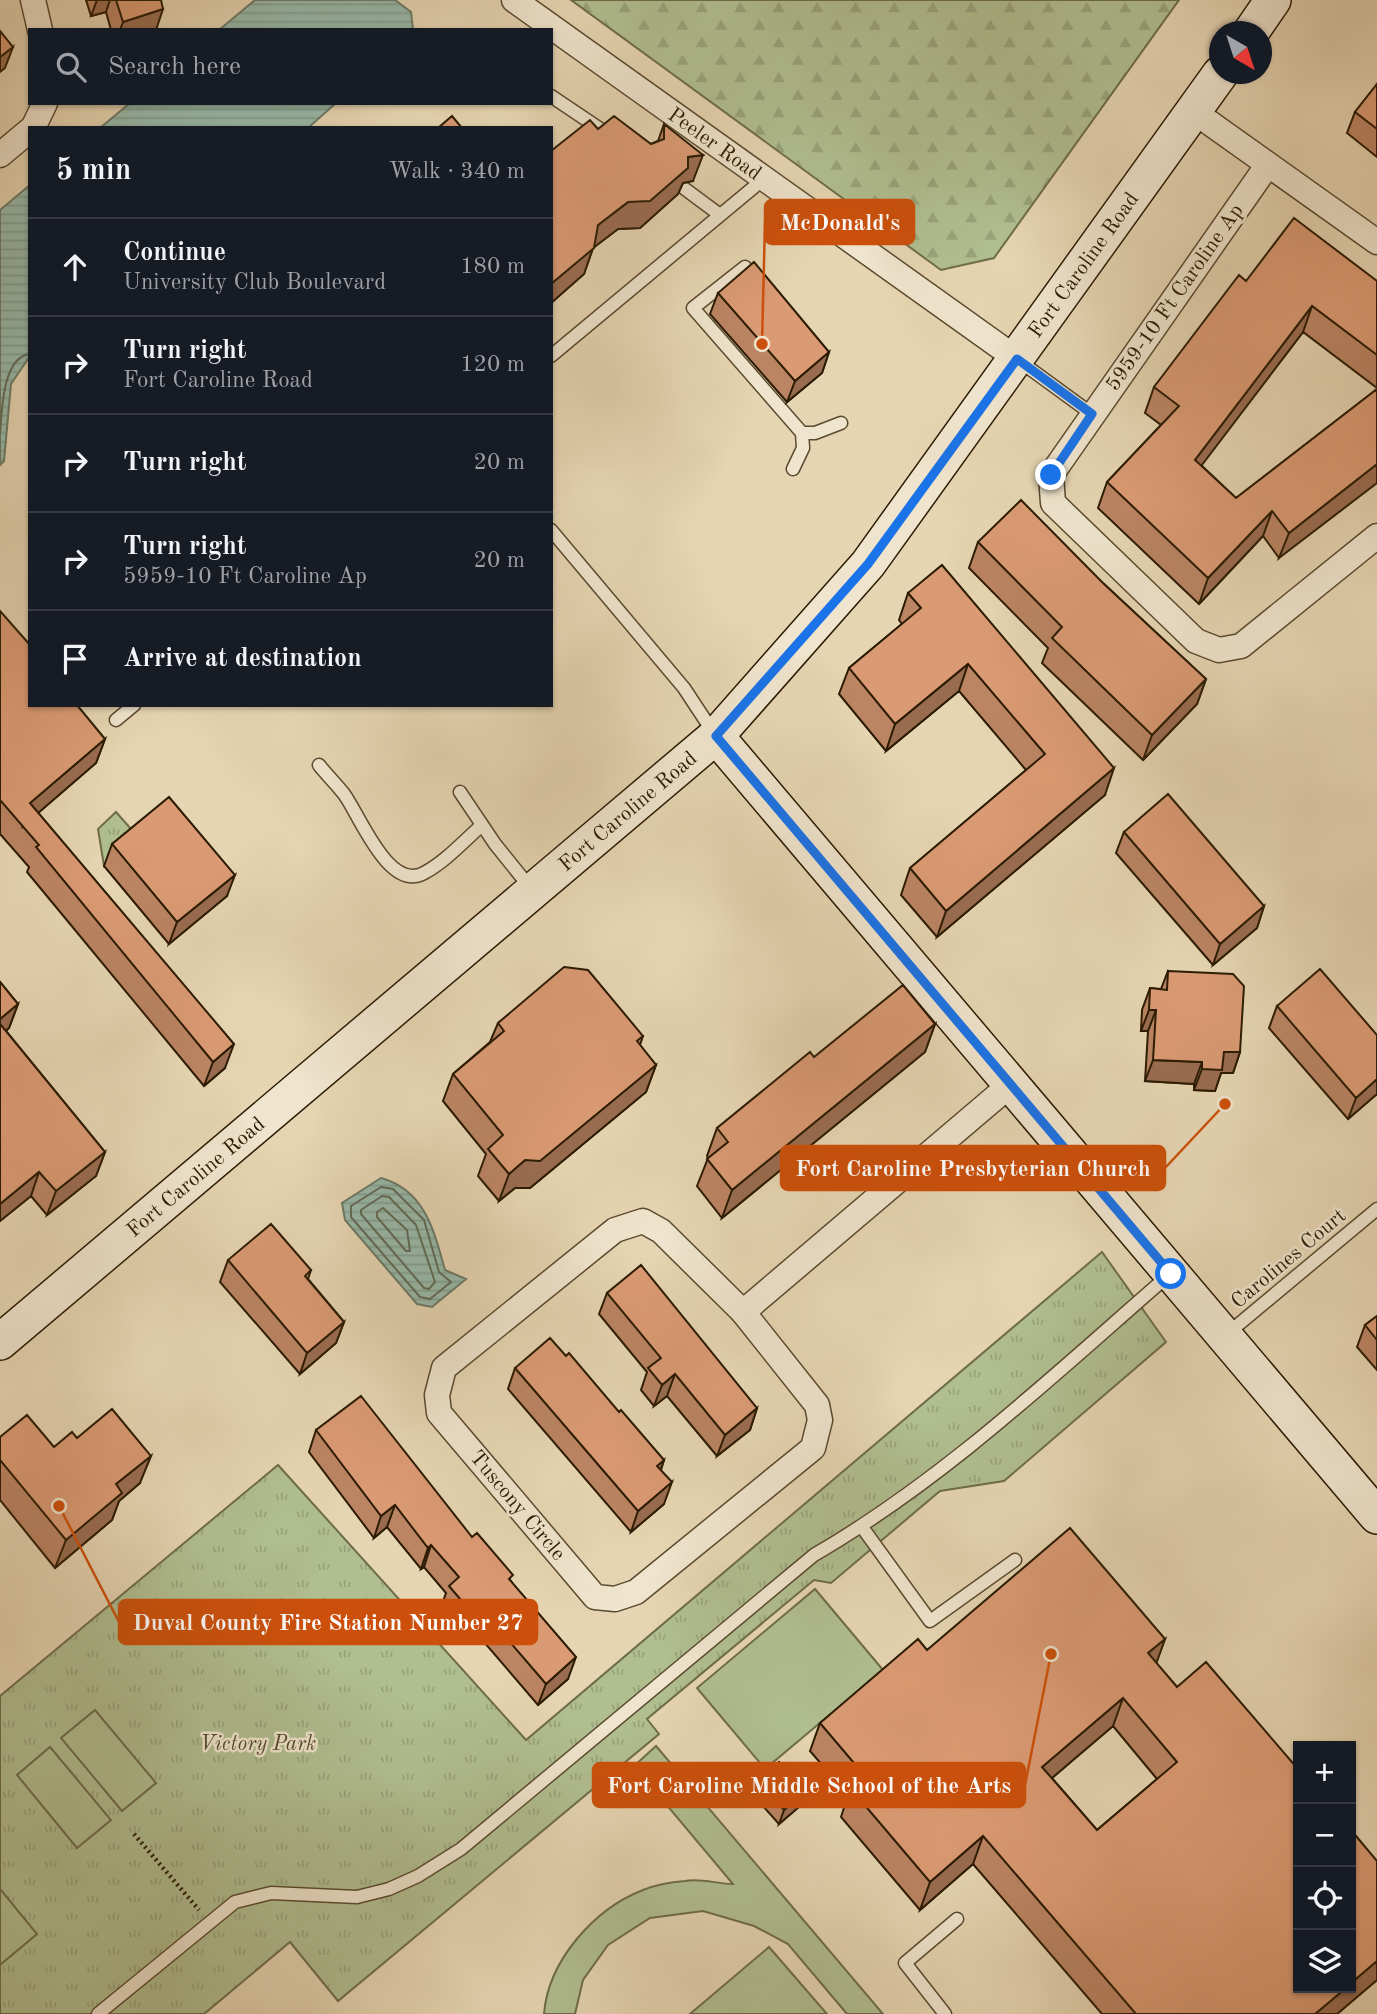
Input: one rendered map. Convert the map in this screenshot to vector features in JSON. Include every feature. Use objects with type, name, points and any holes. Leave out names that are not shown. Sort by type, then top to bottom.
[{"type":"street","points":[[33,0],[40,28]]},
{"type":"street","name":"Peeler Road","points":[[514,0],[766,177],[1017,359]]},
{"type":"street","points":[[1259,21],[1273,0]]},
{"type":"street","name":"Fort Caroline Road","points":[[0,1342],[716,736],[868,564],[1213,84]]},
{"type":"street","points":[[33,126],[44,105]]},
{"type":"street","points":[[1193,111],[1377,242]]},
{"type":"street","points":[[0,155],[28,132]]},
{"type":"street","name":"5959-10 Ft Caroline Ap","points":[[1267,166],[1051,475],[1054,503],[1196,641],[1219,650],[1241,646],[1377,536]]},
{"type":"street","points":[[716,736],[1377,1516]]},
{"type":"street","points":[[743,1312],[1010,1085]]},
{"type":"street","name":"Tuscony Circle","points":[[643,1221],[662,1231],[743,1312],[817,1405],[820,1420],[813,1448],[635,1592],[615,1599],[595,1597],[439,1413],[437,1395],[444,1368],[615,1230],[643,1221]]},
{"type":"lane","points":[[553,97],[626,146]]},
{"type":"lane","points":[[553,354],[766,177]]},
{"type":"lane","points":[[685,189],[720,215]]},
{"type":"lane","points":[[745,267],[693,308],[802,433],[803,448],[793,469]]},
{"type":"lane","points":[[1017,359],[1092,414]]},
{"type":"lane","points":[[802,433],[815,433],[841,424]]},
{"type":"lane","points":[[553,532],[684,688],[716,736]]},
{"type":"lane","points":[[116,720],[132,707]]},
{"type":"lane","points":[[319,765],[344,794],[365,835],[397,872],[409,877],[423,875],[482,825]]},
{"type":"lane","points":[[460,792],[534,892]]},
{"type":"lane","name":"Carolines Court","points":[[1224,1337],[1377,1209]]},
{"type":"lane","points":[[98,2014],[235,1902],[271,1894],[357,1897],[389,1889],[418,1876],[461,1849],[814,1555],[862,1527],[994,1426],[1171,1274]]},
{"type":"lane","points":[[862,1527],[930,1621],[1015,1560]]},
{"type":"lane","points":[[945,2014],[905,1962],[957,1919]]},
{"type":"path","points":[[134,1834],[210,1922]]},
{"type":"green space","points":[[571,0],[1179,0],[994,258],[941,270]]},
{"type":"green space","points":[[116,812],[138,837],[104,866],[98,829]]},
{"type":"green space","name":"Victory Park","points":[[1102,1252],[1166,1342],[1004,1481],[940,1491],[831,1583],[814,1580],[647,1719],[659,1734],[338,2001],[290,1942],[204,2014],[0,2014],[0,1696],[278,1465],[526,1740]]},
{"type":"green space","points":[[815,1589],[883,1670],[765,1769],[697,1688]]},
{"type":"green space","points":[[95,1710],[156,1783],[122,1811],[61,1738]]},
{"type":"green space","points":[[656,1746],[883,2014],[847,2014],[788,1944],[754,1926],[703,1911],[650,1918],[608,1945],[583,1980],[575,2014],[544,2014],[547,1994],[564,1956],[591,1924],[607,1910],[643,1890],[664,1884],[697,1880],[733,1884],[634,1766]]},
{"type":"green space","points":[[50,1747],[111,1820],[77,1848],[17,1775]]},
{"type":"green space","points":[[0,1889],[37,1934],[0,1965]]},
{"type":"green space","points":[[769,1947],[827,2014],[690,2014]]},
{"type":"water","points":[[255,0],[395,0],[411,12],[413,28],[221,28]]},
{"type":"water","points":[[128,105],[334,105],[310,126],[102,126]]},
{"type":"water","points":[[28,187],[28,359],[11,384],[4,461],[0,465],[0,210]]},
{"type":"water","points":[[381,1178],[396,1184],[418,1202],[432,1227],[445,1270],[466,1279],[432,1307],[417,1304],[345,1220],[342,1203]]},
{"type":"building","points":[[116,0],[161,0],[163,9],[123,22]]},
{"type":"building","points":[[0,31],[13,47],[0,57]]},
{"type":"building","points":[[1377,84],[1377,129],[1355,112]]},
{"type":"building","points":[[452,116],[460,126],[440,126]]},
{"type":"building","points":[[614,116],[651,144],[664,139],[664,124],[703,155],[688,157],[688,168],[650,201],[628,202],[598,225],[594,248],[553,282],[553,149],[590,120],[598,129]]},
{"type":"building","points":[[1294,218],[1377,281],[1377,355],[1312,306],[1195,460],[1236,498],[1377,389],[1377,464],[1289,533],[1272,511],[1208,578],[1107,482],[1179,406],[1154,387],[1239,275],[1246,281]]},
{"type":"building","points":[[754,262],[829,352],[795,381],[718,293]]},
{"type":"building","points":[[1021,500],[1104,584],[1206,679],[1152,735],[1052,638],[1062,627],[978,542]]},
{"type":"building","points":[[942,565],[1114,768],[946,911],[910,868],[1045,754],[968,664],[895,724],[849,668],[921,608],[908,593]]},
{"type":"building","points":[[0,611],[28,643],[28,707],[79,707],[105,739],[30,803],[234,1044],[213,1062],[0,800]]},
{"type":"building","points":[[1168,794],[1264,906],[1220,944],[1124,832]]},
{"type":"building","points":[[169,797],[235,875],[177,922],[112,844]]},
{"type":"building","points":[[564,967],[588,970],[643,1036],[637,1041],[656,1065],[540,1161],[525,1160],[509,1174],[488,1149],[503,1135],[453,1074],[504,1031],[498,1023]]},
{"type":"building","points":[[1320,969],[1377,1035],[1377,1079],[1356,1098],[1277,1006]]},
{"type":"building","points":[[1168,971],[1233,974],[1244,986],[1240,1052],[1224,1052],[1222,1070],[1202,1069],[1202,1062],[1153,1060],[1156,1010],[1149,1010],[1150,988],[1167,990]]},
{"type":"building","points":[[0,982],[18,1004],[0,1019]]},
{"type":"building","points":[[903,985],[935,1024],[732,1190],[707,1159],[728,1142],[717,1128],[810,1052],[814,1057]]},
{"type":"building","points":[[0,1024],[105,1152],[56,1191],[39,1172],[0,1204]]},
{"type":"building","points":[[271,1224],[311,1270],[305,1276],[344,1322],[307,1353],[228,1260]]},
{"type":"building","points":[[641,1265],[757,1408],[725,1435],[675,1374],[662,1385],[648,1368],[661,1358],[607,1293]]},
{"type":"building","points":[[1377,1316],[1377,1340],[1365,1325]]},
{"type":"building","points":[[550,1338],[566,1356],[569,1353],[664,1460],[657,1466],[672,1482],[638,1511],[515,1368]]},
{"type":"building","points":[[361,1396],[472,1537],[477,1533],[513,1575],[509,1579],[576,1657],[546,1684],[480,1607],[472,1613],[449,1586],[459,1577],[431,1545],[428,1548],[395,1505],[381,1516],[316,1430]]},
{"type":"building","points":[[112,1409],[151,1456],[116,1484],[122,1493],[66,1540],[0,1460],[0,1437],[27,1415],[54,1447],[72,1432],[77,1438]]},
{"type":"building","points":[[1070,1528],[1165,1639],[1148,1653],[1177,1687],[1206,1662],[1293,1763],[1293,1993],[1340,1993],[1315,2014],[1136,2014],[983,1836],[930,1882],[851,1789],[865,1776],[820,1723],[918,1639],[927,1650]],"holes":[[[1123,1698],[1177,1762],[1097,1830],[1042,1767]]]},
{"type":"building","points":[[779,1762],[805,1791],[784,1810],[758,1780]]},
{"type":"building","points":[[1356,1836],[1377,1861],[1377,1961],[1356,1979]]},
{"type":"place","name":"McDonald's","points":[[762,344]]},
{"type":"place","name":"Fort Caroline Presbyterian Church","points":[[1225,1104]]},
{"type":"place","name":"Duval County Fire Station Number 27","points":[[59,1506]]},
{"type":"place","name":"Fort Caroline Middle School of the Arts","points":[[1051,1654]]},
{"type":"route","points":[[1051,475],[1092,414],[1017,359],[868,564],[795,650],[716,736],[1171,1274]]}]
